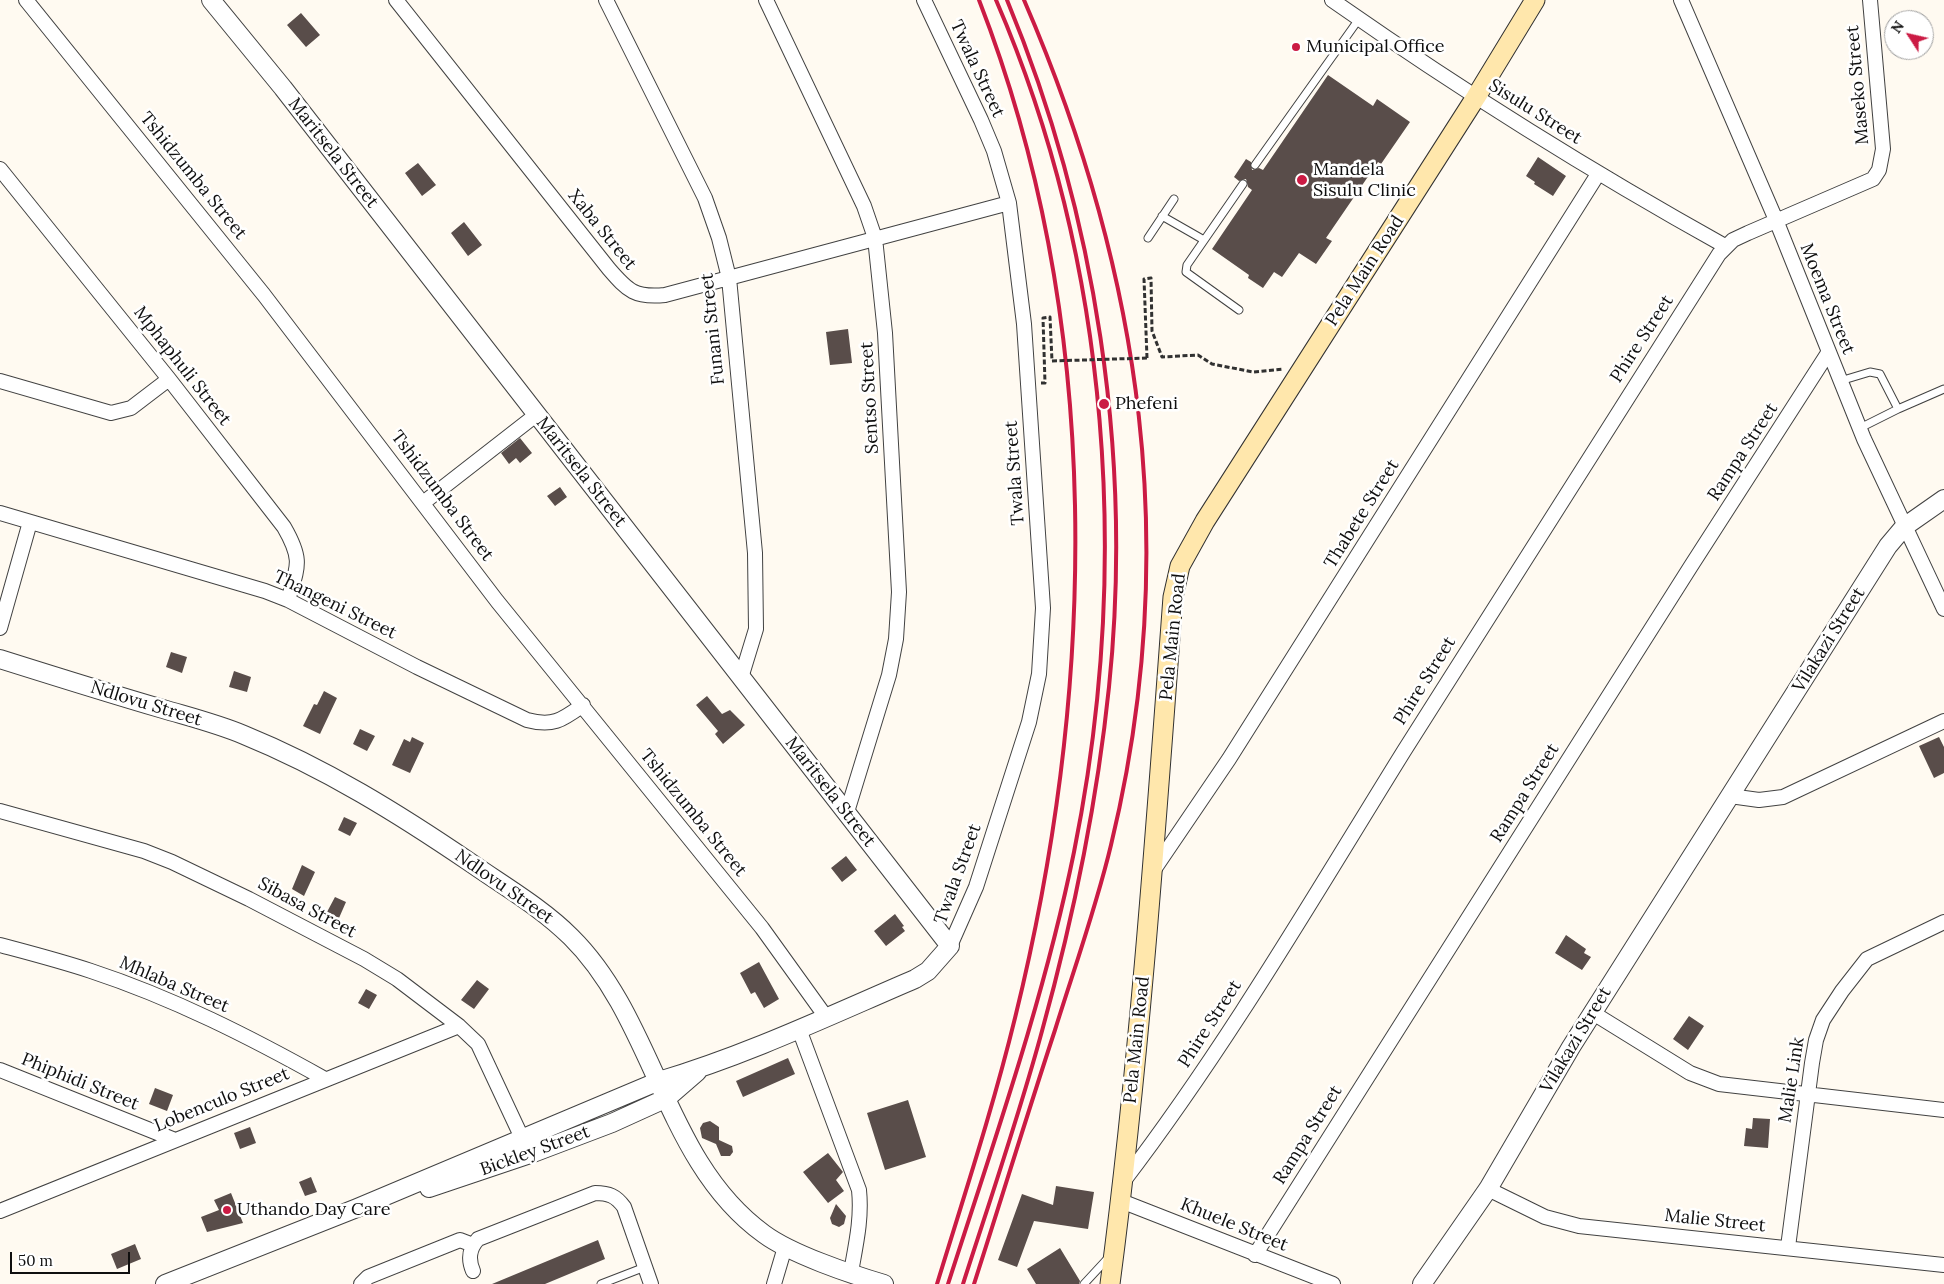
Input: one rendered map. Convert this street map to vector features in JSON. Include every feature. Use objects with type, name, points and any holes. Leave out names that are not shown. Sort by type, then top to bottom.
[{"type":"main road","name":"Pela Main Road","points":[[1110,1284],[1122,1192],[1154,871],[1173,597],[1180,566],[1205,521],[1476,98],[1535,0]]},
{"type":"street","name":"Tshidzumba Street","points":[[26,0],[173,181],[497,600],[583,704],[762,928],[826,1016]]},
{"type":"street","name":"Maritsela Street","points":[[210,0],[283,88],[950,946]]},
{"type":"street","name":"Xaba Street","points":[[396,0],[624,287],[636,294],[648,297],[665,295],[1009,202]]},
{"type":"street","name":"Funani Street","points":[[606,0],[705,198],[719,238],[729,278],[755,553],[756,629],[741,678]]},
{"type":"street","name":"Sentso Street","points":[[766,0],[864,206],[875,238],[885,334],[898,592],[896,638],[889,675],[847,812]]},
{"type":"street","name":"Twala Street","points":[[924,0],[981,120],[994,151],[1009,202],[1024,324],[1042,584],[1041,646],[1036,696],[1030,722],[976,886],[950,946]]},
{"type":"street","name":"Sisulu Street","points":[[1332,0],[1476,98],[1598,174],[1725,246]]},
{"type":"street","name":"Moema Street","points":[[1681,0],[1776,220],[1828,353],[1860,428],[1904,527],[1944,609]]},
{"type":"street","name":"Maseko Street","points":[[1776,220],[1873,180],[1879,170],[1883,150],[1870,0]]},
{"type":"street","name":"Mphaphuli Street","points":[[0,169],[169,379],[290,538],[296,549],[298,561],[288,600]]},
{"type":"street","name":"Thabete Street","points":[[1154,871],[1229,759],[1598,174]]},
{"type":"street","points":[[1725,246],[1776,220]]},
{"type":"street","name":"Phire Street","points":[[1122,1192],[1244,1007],[1523,561],[1725,246]]},
{"type":"street","name":"Rampa Street","points":[[1255,1255],[1828,353]]},
{"type":"street","points":[[0,381],[111,413],[130,408],[169,379]]},
{"type":"street","points":[[423,502],[536,415]]},
{"type":"street","name":"Vilakazi Street","points":[[1422,1284],[1488,1189],[1593,1013],[1888,546],[1904,527],[1944,499]]},
{"type":"street","name":"Thangeni Street","points":[[0,513],[265,591],[288,600],[417,667],[527,720],[542,724],[554,723],[564,719],[583,704]]},
{"type":"street","points":[[0,628],[30,522]]},
{"type":"street","name":"Ndlovu Street","points":[[0,659],[241,733],[322,771],[387,808],[555,921],[586,951],[627,1015],[701,1165],[720,1194],[763,1234],[785,1247],[877,1282]]},
{"type":"street","points":[[1730,796],[1759,800],[1782,797],[1944,720]]},
{"type":"street","name":"Sibasa Street","points":[[0,811],[144,851],[204,876],[364,959],[397,979],[459,1026],[478,1044],[522,1138]]},
{"type":"street","name":"Malie Link","points":[[1788,1247],[1816,1040],[1823,1020],[1867,959],[1878,952],[1944,922]]},
{"type":"street","name":"Mhlaba Street","points":[[0,944],[92,972],[151,994],[262,1043],[325,1079]]},
{"type":"street","name":"Bickley Street","points":[[165,1284],[357,1208],[659,1081],[702,1068],[798,1029],[915,979],[928,971],[950,946]]},
{"type":"street","points":[[1593,1013],[1702,1079],[1719,1084],[1808,1092],[1944,1110]]},
{"type":"street","name":"Lobenculo Street","points":[[0,1212],[459,1026]]},
{"type":"street","points":[[798,1029],[859,1190],[861,1205],[851,1272]]},
{"type":"street","name":"Bickley Street","points":[[357,1208],[393,1199],[542,1150],[612,1123],[667,1098],[702,1068]]},
{"type":"street","name":"Phiphidi Street","points":[[0,1070],[175,1140]]},
{"type":"street","name":"Malie Street","points":[[1488,1189],[1545,1217],[1580,1226],[1944,1265]]},
{"type":"street","name":"Khuele Street","points":[[1122,1192],[1255,1255],[1333,1284]]},
{"type":"street","points":[[473,1271],[470,1263],[473,1245],[484,1236],[586,1196],[595,1193],[606,1193],[617,1198],[624,1207],[651,1284]]},
{"type":"street","points":[[361,1284],[368,1277],[460,1240],[473,1245]]},
{"type":"street","points":[[774,1284],[785,1247]]},
{"type":"lane","points":[[1255,165],[1359,19]]},
{"type":"lane","points":[[1239,310],[1186,272],[1186,265],[1243,184]]},
{"type":"lane","points":[[1148,238],[1174,199]]},
{"type":"lane","points":[[1162,216],[1204,240]]},
{"type":"lane","points":[[1840,381],[1875,372],[1880,374],[1898,409]]},
{"type":"lane","points":[[1860,428],[1944,389]]},
{"type":"lane","points":[[1084,1284],[1114,1250]]},
{"type":"lane","points":[[601,1284],[645,1267]]},
{"type":"path","points":[[1045,378],[1043,318],[1050,318],[1052,361],[1147,358],[1144,279],[1152,278],[1152,331],[1162,357],[1198,355],[1212,364],[1253,372],[1266,370]]},
{"type":"building","points":[[301,13],[320,35],[306,47],[287,25]]},
{"type":"building","name":"Mandela Sisulu Clinic","points":[[1328,75],[1373,106],[1377,99],[1410,122],[1381,164],[1378,162],[1326,238],[1332,241],[1316,264],[1299,253],[1282,277],[1274,272],[1263,288],[1248,278],[1249,275],[1212,249],[1252,190],[1248,187],[1246,179],[1239,181],[1234,177],[1246,159],[1251,162],[1252,170],[1259,168],[1263,170]]},
{"type":"building","points":[[1538,157],[1566,176],[1553,196],[1534,184],[1535,182],[1526,176]]},
{"type":"building","points":[[418,163],[436,185],[422,196],[405,173]]},
{"type":"building","points":[[464,222],[482,245],[468,256],[451,233]]},
{"type":"building","points":[[848,329],[852,363],[830,365],[826,332]]},
{"type":"building","points":[[520,438],[532,453],[520,463],[516,458],[509,464],[501,453]]},
{"type":"building","points":[[560,487],[567,497],[555,506],[547,496]]},
{"type":"building","points":[[171,652],[187,657],[182,673],[166,667]]},
{"type":"building","points":[[234,671],[251,677],[247,692],[229,687]]},
{"type":"building","points":[[324,691],[337,698],[320,734],[303,726],[314,704],[317,705]]},
{"type":"building","points":[[707,696],[722,714],[730,710],[745,725],[723,744],[715,734],[718,731],[696,705]]},
{"type":"building","points":[[360,729],[375,736],[367,751],[353,744]]},
{"type":"building","points":[[412,737],[424,743],[410,773],[392,765],[404,739],[410,742]]},
{"type":"building","points":[[1939,737],[1944,747],[1944,773],[1934,778],[1919,746]]},
{"type":"building","points":[[344,817],[357,823],[350,836],[338,830]]},
{"type":"building","points":[[846,856],[857,870],[842,882],[831,868]]},
{"type":"building","points":[[302,865],[315,872],[304,896],[292,889]]},
{"type":"building","points":[[335,897],[346,902],[339,918],[327,912]]},
{"type":"building","points":[[895,914],[904,926],[902,927],[905,931],[886,946],[874,931]]},
{"type":"building","points":[[1566,935],[1586,949],[1584,953],[1591,957],[1582,970],[1555,953]]},
{"type":"building","points":[[759,962],[779,999],[764,1008],[755,992],[751,994],[740,973]]},
{"type":"building","points":[[477,980],[489,989],[474,1009],[461,1000]]},
{"type":"building","points":[[366,989],[377,995],[369,1009],[358,1003]]},
{"type":"building","points":[[1689,1016],[1704,1026],[1688,1050],[1673,1039]]},
{"type":"building","points":[[788,1058],[795,1074],[743,1097],[736,1081]]},
{"type":"building","points":[[155,1088],[173,1095],[167,1111],[149,1104]]},
{"type":"building","points":[[908,1100],[926,1157],[885,1170],[867,1113]]},
{"type":"building","points":[[1753,1118],[1770,1119],[1768,1148],[1744,1146],[1746,1128],[1752,1129]]},
{"type":"building","points":[[710,1121],[719,1127],[719,1140],[732,1146],[733,1152],[730,1156],[721,1156],[716,1144],[702,1138],[700,1128],[703,1123]]},
{"type":"building","points":[[250,1127],[256,1143],[240,1149],[234,1133]]},
{"type":"building","points":[[828,1153],[843,1172],[836,1180],[844,1191],[828,1203],[803,1172]]},
{"type":"building","points":[[311,1177],[317,1192],[305,1196],[299,1182]]},
{"type":"building","points":[[1056,1186],[1094,1192],[1088,1229],[1034,1221],[1017,1267],[998,1260],[1022,1194],[1053,1205]]},
{"type":"building","points":[[231,1193],[243,1223],[207,1232],[201,1217],[219,1210],[214,1200]]},
{"type":"building","points":[[836,1204],[846,1216],[844,1224],[839,1227],[832,1224],[830,1218]]},
{"type":"building","points":[[598,1240],[605,1259],[545,1284],[492,1284]]},
{"type":"building","points":[[135,1244],[141,1259],[117,1269],[111,1254]]},
{"type":"building","points":[[1060,1248],[1080,1281],[1079,1284],[1036,1284],[1027,1269]]},
{"type":"railway","points":[[937,1284],[978,1152],[1006,1052],[1042,892],[1062,764],[1073,635],[1075,506],[1067,377],[1049,249],[1020,123],[979,0]]},
{"type":"railway","points":[[948,1284],[1017,1070],[1062,907],[1074,852],[1092,745],[1102,637],[1105,528],[1100,420],[1086,312],[1065,206],[1035,101],[996,0]]},
{"type":"railway","points":[[963,1284],[1033,1063],[1074,904],[1091,817],[1104,730],[1115,600],[1116,512],[1111,424],[1100,337],[1085,251],[1064,165],[1038,82],[1007,0]]},
{"type":"railway","points":[[974,1284],[1105,869],[1133,736],[1144,628],[1146,521],[1139,416],[1123,311],[1098,207],[1065,103],[1024,0]]},
{"type":"place","name":"Municipal Office","points":[[1296,47]]},
{"type":"place","name":"Mandela Sisulu Clinic","points":[[1302,180]]},
{"type":"place","name":"Phefeni","points":[[1104,404]]},
{"type":"place","name":"Uthando Day Care","points":[[227,1210]]}]
